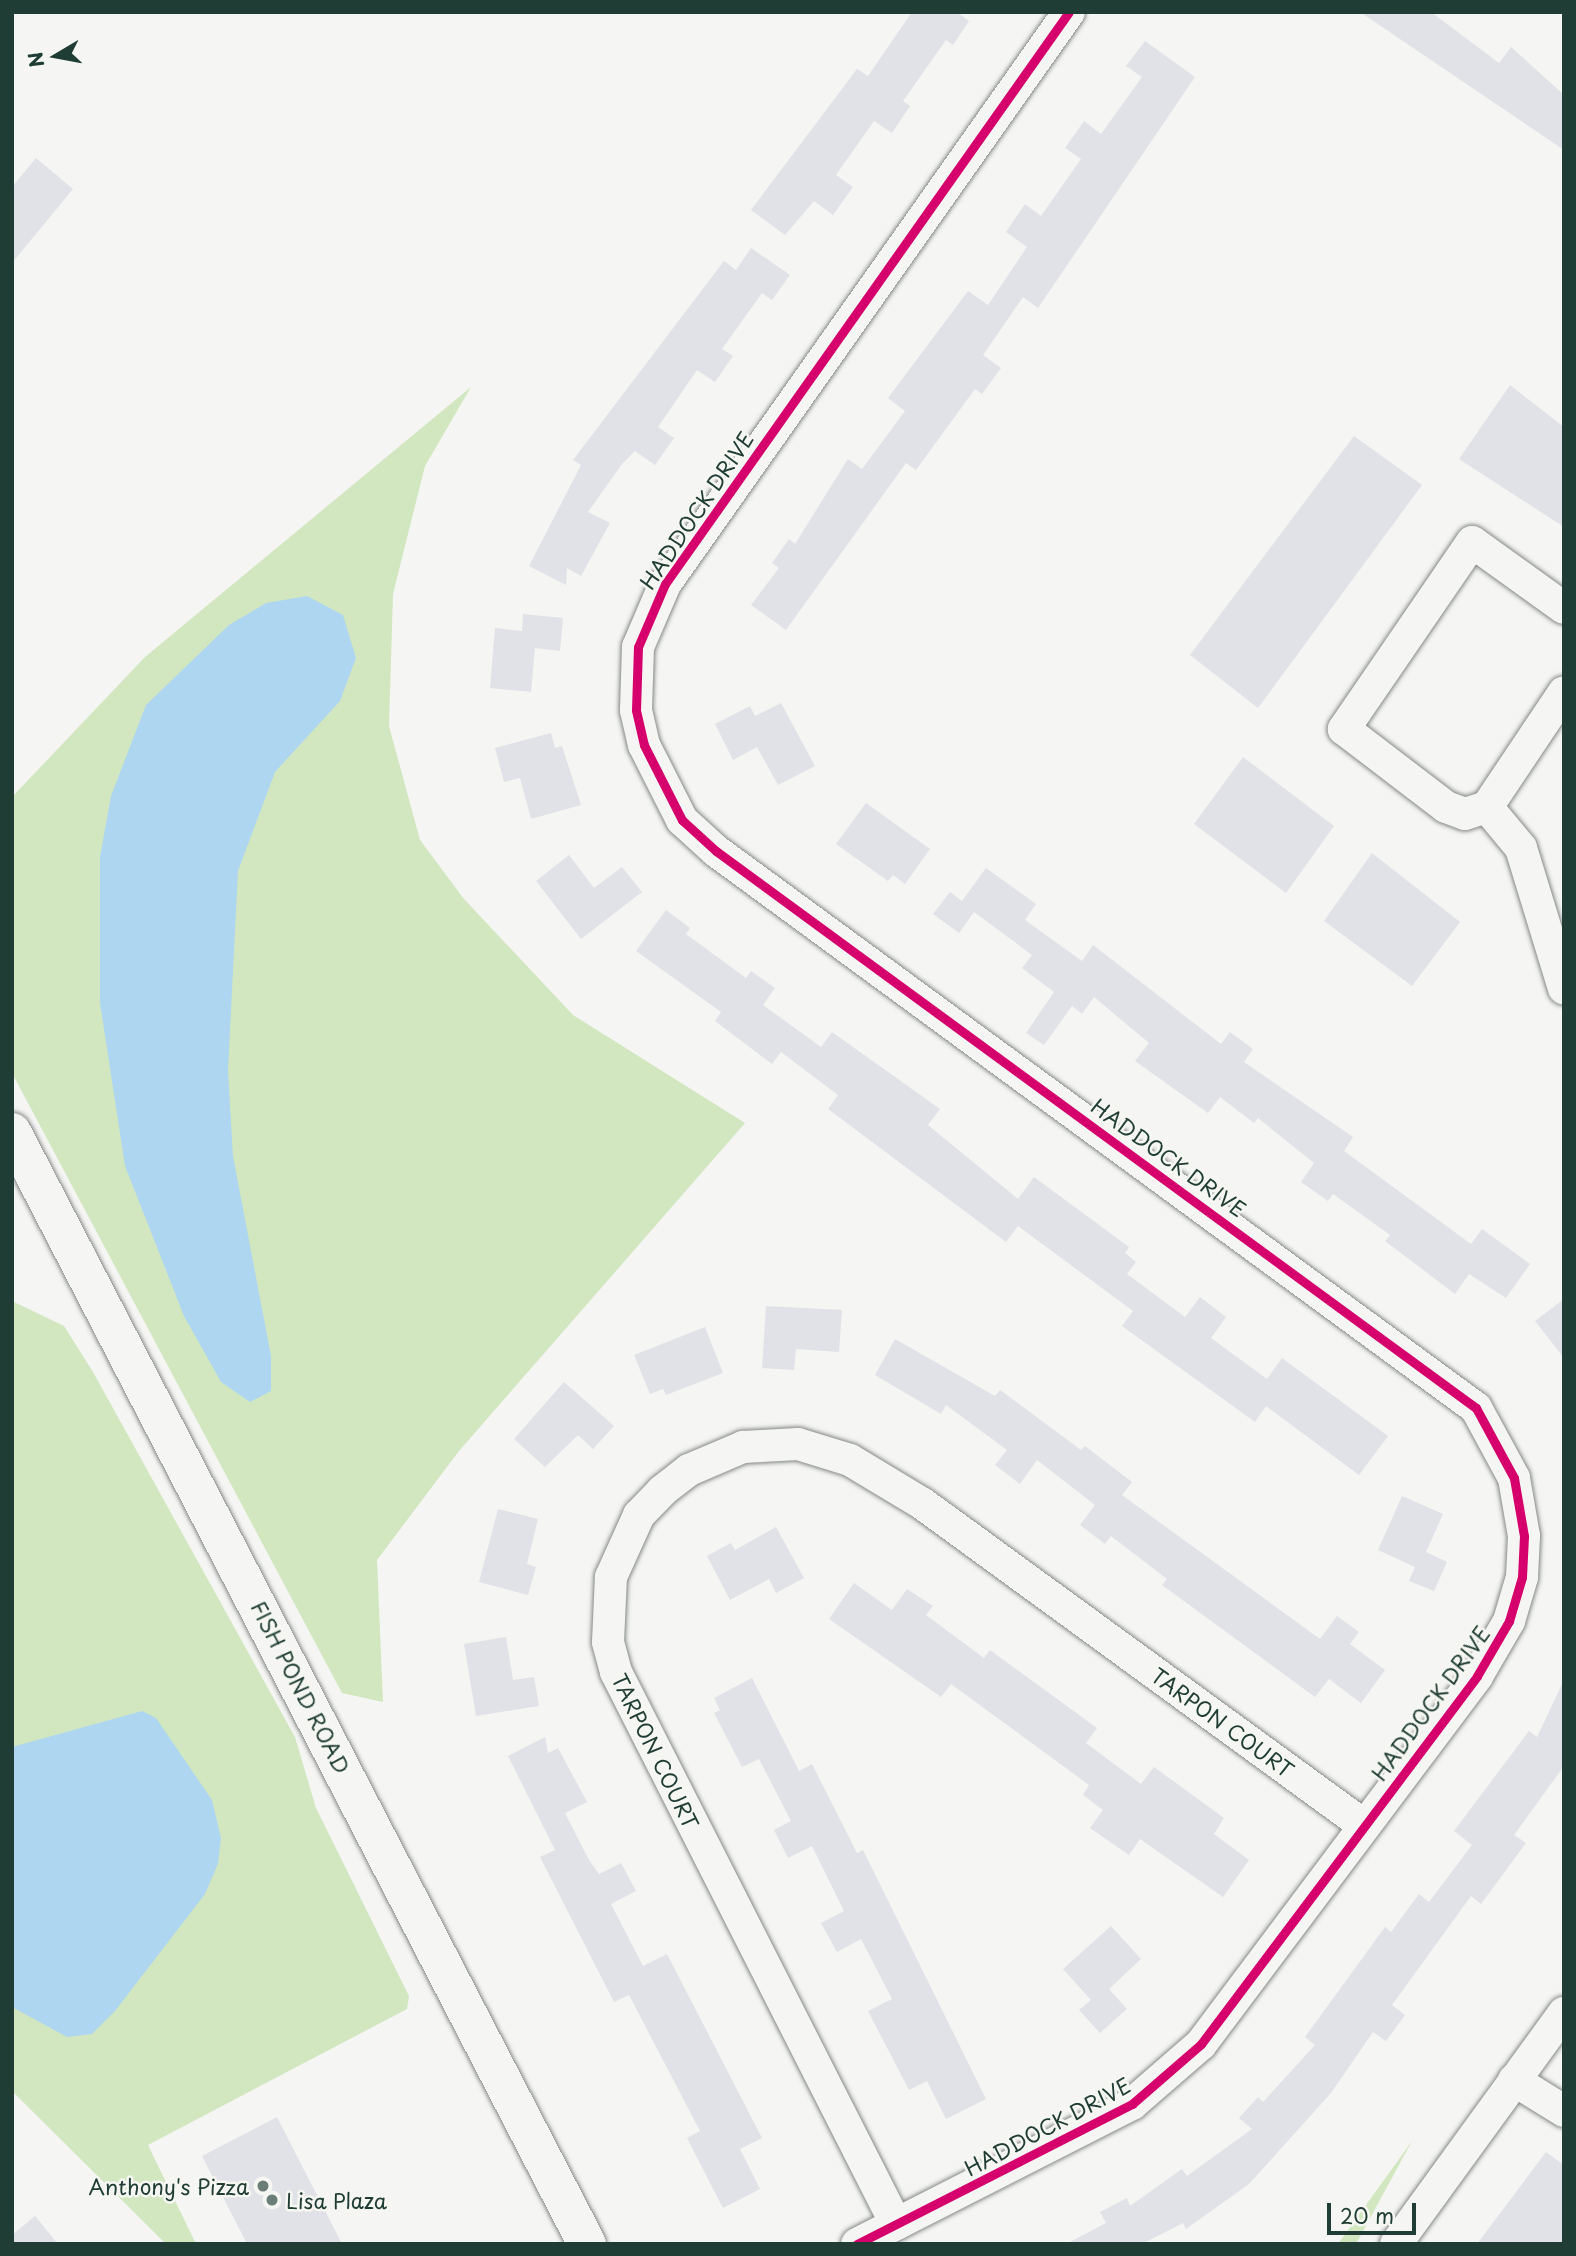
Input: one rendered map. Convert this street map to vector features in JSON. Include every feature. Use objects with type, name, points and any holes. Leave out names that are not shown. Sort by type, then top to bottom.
[{"type":"street","name":"HADDOCK DRIVE","points":[[857,2244],[1107,2118],[1178,2067],[1226,2015],[1362,1824],[1477,1676],[1516,1600],[1522,1516],[1491,1425],[1425,1365],[696,835],[657,778],[636,710],[638,647],[665,584],[1069,12]]},
{"type":"street","points":[[1564,608],[1472,542],[1344,729],[1446,807],[1465,814],[1487,807],[1564,692]]},
{"type":"street","points":[[1487,807],[1521,848],[1564,989]]},
{"type":"street","name":"FISH POND ROAD","points":[[12,1132],[587,2244]]},
{"type":"street","name":"TARPON COURT","points":[[896,2224],[616,1672],[608,1642],[611,1577],[639,1515],[662,1491],[689,1470],[743,1447],[798,1444],[850,1460],[923,1504],[1362,1824]]},
{"type":"street","points":[[1396,2244],[1564,2013]]},
{"type":"street","points":[[1514,2080],[1564,2112]]},
{"type":"green space","points":[[471,387],[425,466],[393,594],[389,726],[420,840],[464,899],[573,1015],[745,1123],[459,1451],[377,1560],[383,1702],[342,1693],[12,1073],[12,797],[145,657]]},
{"type":"green space","points":[[12,1301],[64,1326],[93,1372],[295,1737],[316,1808],[409,1996],[407,2009],[148,2145],[196,2244],[166,2244],[12,2091]]},
{"type":"green space","points":[[1412,2141],[1356,2244],[1338,2244]]},
{"type":"water","points":[[307,596],[343,615],[356,658],[340,701],[275,772],[238,871],[228,1071],[233,1156],[271,1356],[271,1391],[250,1402],[221,1382],[184,1316],[125,1166],[100,1003],[100,857],[111,796],[146,705],[229,625],[266,603]]},
{"type":"water","points":[[142,1711],[156,1718],[212,1800],[221,1838],[218,1864],[205,1894],[115,2011],[92,2034],[67,2037],[12,2007],[12,1747]]},
{"type":"building","points":[[912,12],[957,12],[969,21],[953,45],[946,40],[903,101],[910,106],[892,133],[874,121],[836,175],[853,187],[833,215],[814,201],[785,235],[751,210],[857,69],[868,76]]},
{"type":"building","points":[[1360,12],[1431,12],[1499,63],[1511,47],[1564,95],[1564,150]]},
{"type":"building","points":[[1145,41],[1195,77],[1038,308],[1023,297],[983,355],[1001,368],[982,394],[975,389],[916,470],[906,463],[786,630],[751,605],[779,568],[772,563],[789,539],[795,544],[848,459],[862,469],[905,411],[888,398],[968,291],[988,305],[1027,247],[1006,232],[1025,204],[1041,216],[1081,159],[1065,148],[1084,121],[1101,134],[1142,77],[1126,66]]},
{"type":"building","points":[[36,158],[73,189],[12,263],[12,187]]},
{"type":"building","points":[[751,248],[790,275],[772,300],[762,293],[722,349],[733,356],[715,382],[697,370],[658,427],[674,438],[655,465],[635,451],[622,464],[588,512],[610,523],[581,576],[567,568],[566,585],[529,566],[581,465],[573,460],[724,261],[736,270]]},
{"type":"building","points":[[1510,385],[1564,427],[1564,527],[1459,459]]},
{"type":"building","points":[[1354,436],[1422,485],[1258,708],[1190,655]]},
{"type":"building","points":[[523,614],[563,618],[560,651],[535,648],[531,692],[490,688],[495,628],[522,631]]},
{"type":"building","points":[[781,703],[815,766],[778,785],[757,747],[733,760],[715,724],[750,706],[755,716]]},
{"type":"building","points":[[551,733],[555,748],[562,746],[581,805],[531,819],[520,778],[504,782],[495,748]]},
{"type":"building","points":[[1243,757],[1334,826],[1286,893],[1194,824]]},
{"type":"building","points":[[866,803],[930,849],[905,884],[893,875],[888,881],[836,844]]},
{"type":"building","points":[[1372,853],[1460,922],[1412,986],[1324,921]]},
{"type":"building","points":[[569,855],[594,888],[622,867],[642,892],[581,939],[536,881]]},
{"type":"building","points":[[986,868],[1036,904],[1025,920],[1082,961],[1093,945],[1221,1044],[1230,1032],[1253,1049],[1244,1062],[1353,1137],[1344,1151],[1471,1244],[1482,1229],[1530,1264],[1506,1298],[1469,1274],[1455,1294],[1385,1241],[1390,1235],[1333,1194],[1328,1201],[1301,1182],[1314,1163],[1258,1118],[1254,1123],[1220,1097],[1208,1113],[1135,1061],[1149,1043],[1094,997],[1082,1014],[1072,1006],[1044,1045],[1026,1033],[1054,992],[1022,968],[1032,955],[974,912],[959,933],[933,914],[950,892],[962,901]]},
{"type":"building","points":[[666,910],[690,928],[686,934],[746,978],[751,971],[775,988],[763,1005],[821,1047],[832,1032],[940,1109],[928,1125],[1018,1199],[1034,1177],[1129,1247],[1125,1253],[1136,1262],[1127,1274],[1185,1317],[1200,1297],[1226,1317],[1211,1338],[1267,1379],[1282,1358],[1388,1436],[1359,1475],[1266,1406],[1255,1422],[1122,1326],[1133,1311],[1018,1226],[1006,1242],[828,1109],[838,1095],[781,1052],[772,1064],[715,1021],[721,1012],[636,951]]},
{"type":"building","points":[[1564,1299],[1564,1358],[1535,1321]]},
{"type":"building","points":[[766,1306],[842,1310],[839,1352],[796,1349],[794,1370],[762,1368]]},
{"type":"building","points":[[705,1327],[723,1373],[666,1395],[663,1389],[650,1394],[634,1355]]},
{"type":"building","points":[[895,1339],[995,1396],[1000,1390],[1081,1450],[1085,1446],[1132,1482],[1122,1495],[1320,1639],[1337,1616],[1359,1632],[1350,1644],[1385,1670],[1361,1703],[1329,1679],[1315,1697],[1162,1585],[1167,1579],[1111,1536],[1105,1544],[1080,1525],[1095,1505],[1037,1460],[1020,1484],[995,1465],[1007,1450],[946,1405],[941,1414],[875,1375]]},
{"type":"building","points":[[564,1382],[614,1426],[593,1449],[578,1435],[545,1467],[514,1439]]},
{"type":"building","points":[[1402,1496],[1443,1514],[1426,1552],[1447,1562],[1434,1591],[1409,1581],[1415,1567],[1378,1550]]},
{"type":"building","points":[[498,1509],[538,1519],[527,1564],[536,1567],[528,1595],[479,1582]]},
{"type":"building","points":[[776,1527],[804,1578],[776,1593],[769,1579],[730,1600],[707,1556],[731,1543],[735,1550]]},
{"type":"building","points":[[854,1583],[892,1610],[907,1589],[933,1606],[926,1615],[984,1658],[990,1650],[1097,1728],[1086,1743],[1141,1784],[1154,1767],[1224,1818],[1214,1834],[1249,1860],[1223,1897],[1140,1839],[1129,1855],[1090,1828],[1103,1810],[1083,1795],[1089,1785],[951,1684],[941,1697],[829,1619]]},
{"type":"building","points":[[506,1637],[513,1680],[534,1677],[539,1706],[476,1716],[464,1644]]},
{"type":"building","points":[[752,1678],[799,1771],[812,1764],[857,1853],[863,1850],[986,2099],[946,2119],[927,2081],[909,2090],[868,2011],[892,1999],[861,1939],[837,1952],[821,1923],[844,1911],[812,1846],[788,1858],[774,1830],[791,1821],[759,1759],[742,1767],[714,1713],[720,1710],[714,1698]]},
{"type":"building","points":[[1564,1680],[1564,1766],[1514,1835],[1526,1843],[1481,1904],[1471,1896],[1392,2005],[1405,2015],[1386,2041],[1373,2032],[1331,2093],[1249,2184],[1186,2229],[1183,2223],[1142,2244],[1066,2244],[1106,2223],[1100,2212],[1127,2198],[1130,2206],[1182,2169],[1187,2176],[1252,2129],[1239,2118],[1258,2097],[1263,2102],[1315,2045],[1305,2037],[1385,1927],[1391,1932],[1419,1894],[1429,1902],[1472,1845],[1454,1831],[1529,1731],[1537,1737]]},
{"type":"building","points":[[545,1737],[548,1753],[558,1748],[587,1802],[565,1813],[589,1860],[599,1874],[621,1863],[636,1891],[611,1904],[643,1966],[667,1954],[762,2138],[740,2149],[760,2189],[723,2208],[687,2138],[700,2131],[629,1995],[614,2002],[540,1857],[555,1850],[508,1756]]},
{"type":"building","points":[[1111,1926],[1141,1959],[1109,1989],[1127,2009],[1100,2033],[1079,2010],[1091,2000],[1063,1969]]},
{"type":"building","name":"Lisa Plaza","points":[[277,2117],[342,2244],[247,2244],[202,2156]]},
{"type":"building","points":[[1546,2152],[1564,2165],[1564,2244],[1477,2244]]},
{"type":"building","points":[[35,2216],[58,2244],[12,2244],[12,2235]]},
{"type":"cycle path","points":[[857,2244],[1132,2104],[1201,2044],[1477,1676],[1509,1621],[1522,1577],[1524,1536],[1514,1478],[1476,1408],[716,851],[682,820],[644,745],[636,710],[638,647],[665,584],[1069,12]]},
{"type":"place","name":"Anthony's Pizza","points":[[263,2186]]},
{"type":"place","name":"Lisa Plaza","points":[[272,2200]]}]
